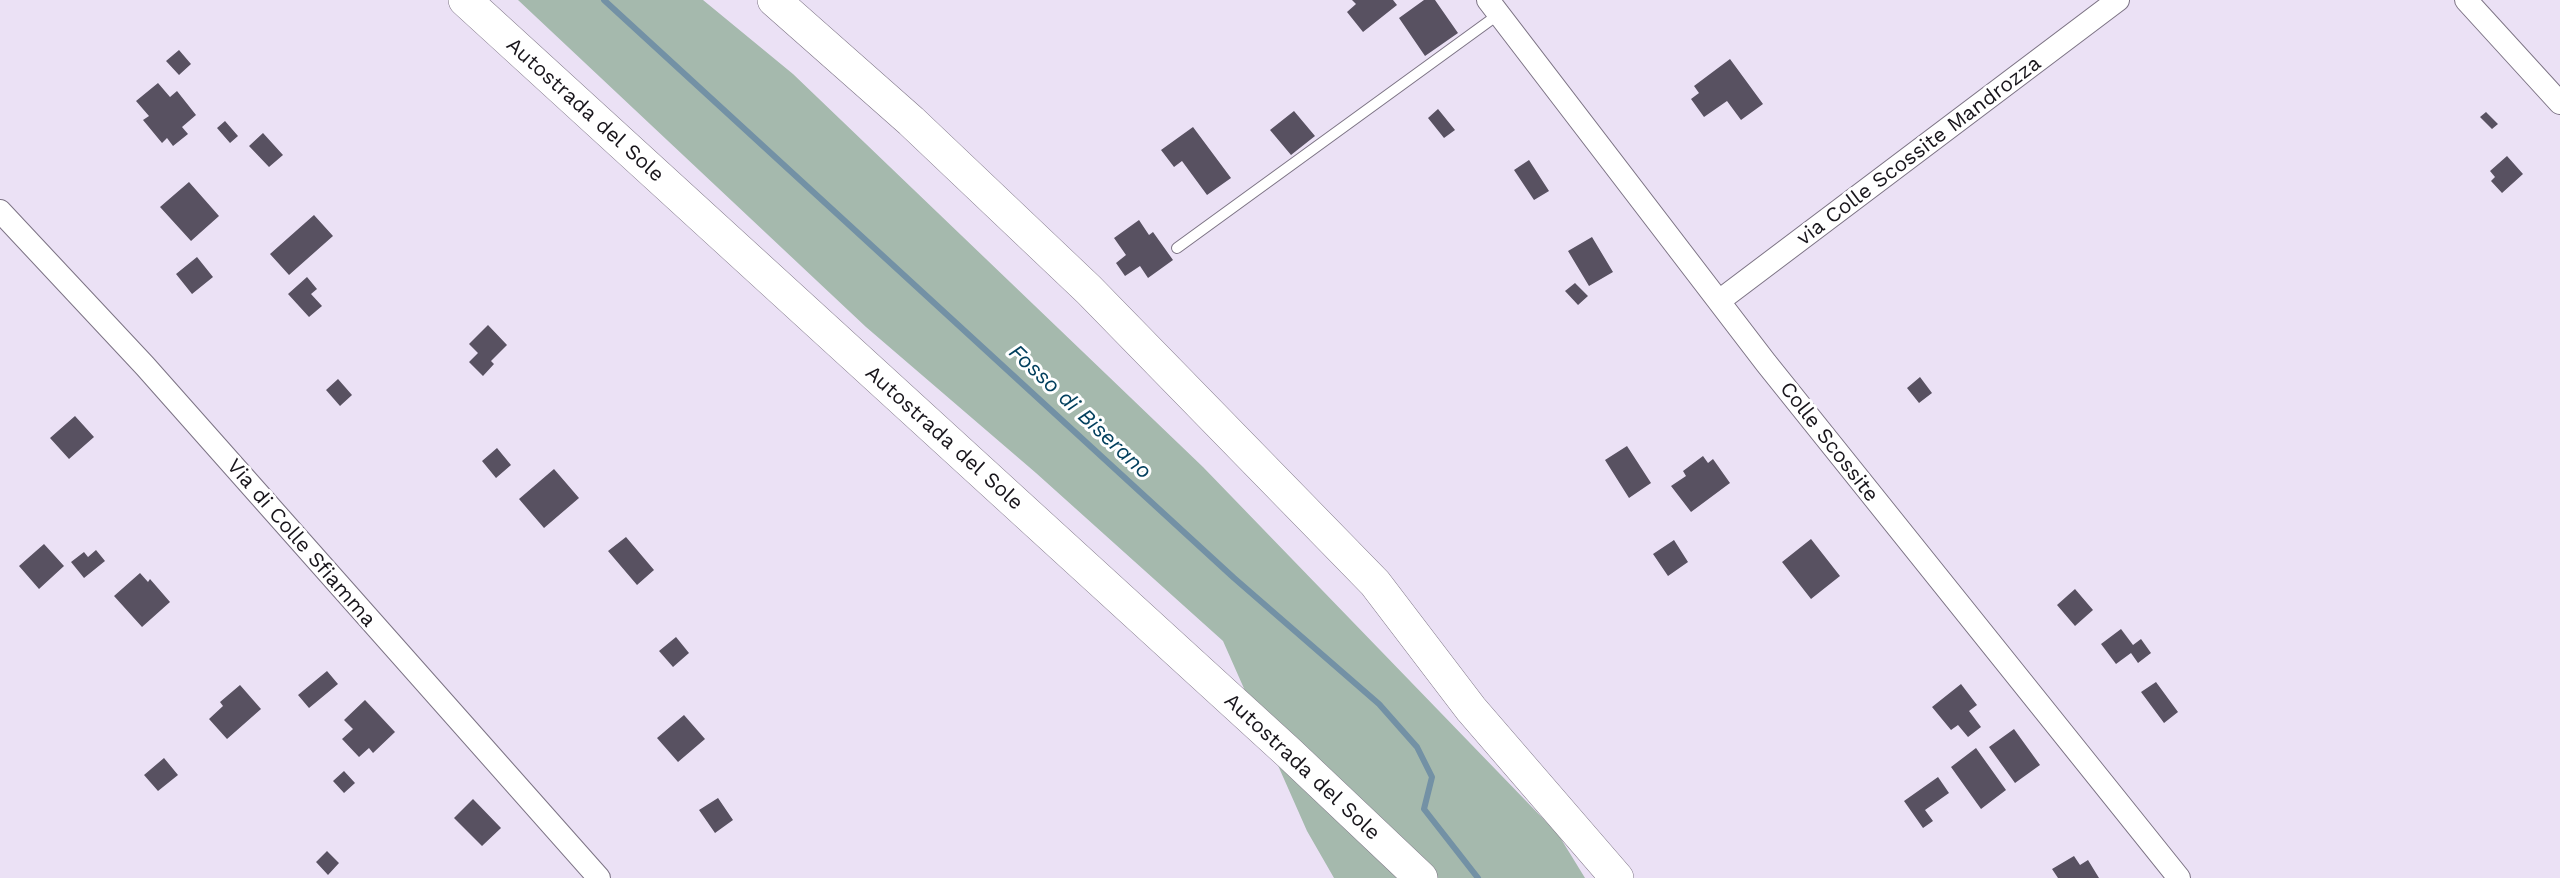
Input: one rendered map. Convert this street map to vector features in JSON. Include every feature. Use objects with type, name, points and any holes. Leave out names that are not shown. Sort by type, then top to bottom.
[{"type":"highway","name":"Autostrada del Sole","points":[[465,0],[1289,753],[1421,878]]},
{"type":"highway","points":[[774,0],[912,121],[1089,290],[1376,583],[1471,709],[1617,878]]},
{"type":"street","name":"via Colle Scossite Mandrozza","points":[[1719,301],[2118,0]]},
{"type":"street","points":[[2466,0],[2560,103]]},
{"type":"street","name":"Colle Scossite","points":[[1494,7],[1719,301],[1971,622],[2179,878]]},
{"type":"street","name":"Via di Colle Sfiamma","points":[[0,211],[145,366],[599,878]]},
{"type":"lane","points":[[1178,248],[1494,7]]},
{"type":"green space","points":[[518,0],[703,0],[793,74],[1203,467],[1558,834],[1585,878],[1334,878],[1307,831],[1223,641],[1036,473],[866,327]]},
{"type":"building","points":[[1352,0],[1393,0],[1397,5],[1363,32],[1347,12],[1356,4]]},
{"type":"building","points":[[1424,0],[1435,0],[1458,33],[1425,56],[1399,18]]},
{"type":"building","points":[[179,50],[191,64],[179,75],[166,61]]},
{"type":"building","points":[[1730,59],[1763,104],[1741,120],[1727,101],[1704,117],[1691,99],[1699,93],[1694,86]]},
{"type":"building","points":[[158,83],[170,97],[177,91],[196,115],[182,127],[188,134],[173,146],[167,138],[162,143],[143,120],[149,116],[136,101]]},
{"type":"building","points":[[1438,109],[1455,130],[1444,138],[1428,118]]},
{"type":"building","points":[[1294,111],[1315,136],[1291,155],[1270,130]]},
{"type":"building","points":[[2486,112],[2498,124],[2492,129],[2480,117]]},
{"type":"building","points":[[225,121],[238,136],[230,143],[217,128]]},
{"type":"building","points":[[1193,127],[1231,178],[1207,195],[1182,161],[1174,167],[1161,150]]},
{"type":"building","points":[[263,133],[283,155],[269,167],[249,146]]},
{"type":"building","points":[[2507,156],[2523,174],[2502,193],[2491,181],[2495,177],[2490,171]]},
{"type":"building","points":[[1529,160],[1549,191],[1534,200],[1514,170]]},
{"type":"building","points":[[189,182],[219,216],[191,241],[160,207]]},
{"type":"building","points":[[314,215],[333,236],[289,275],[270,254]]},
{"type":"building","points":[[1139,220],[1149,235],[1153,232],[1173,260],[1148,278],[1140,266],[1125,276],[1116,263],[1126,255],[1114,238]]},
{"type":"building","points":[[1592,237],[1613,272],[1589,286],[1568,251]]},
{"type":"building","points":[[197,257],[213,277],[192,294],[176,274]]},
{"type":"building","points":[[307,277],[317,289],[311,294],[322,306],[309,317],[288,294]]},
{"type":"building","points":[[1575,283],[1588,296],[1578,305],[1565,291]]},
{"type":"building","points":[[488,325],[507,345],[491,361],[494,364],[483,376],[469,362],[478,353],[469,344]]},
{"type":"building","points":[[1920,377],[1932,393],[1919,403],[1907,388]]},
{"type":"building","points":[[338,379],[352,395],[340,406],[326,390]]},
{"type":"building","points":[[75,416],[94,437],[69,459],[50,438]]},
{"type":"building","points":[[1627,446],[1651,483],[1629,498],[1605,460]]},
{"type":"building","points":[[497,448],[511,465],[496,478],[482,461]]},
{"type":"building","points":[[1703,456],[1708,463],[1713,459],[1730,483],[1691,512],[1671,486],[1686,476],[1683,471]]},
{"type":"building","points":[[554,469],[579,498],[544,528],[519,499]]},
{"type":"building","points":[[626,537],[654,570],[637,585],[608,551]]},
{"type":"building","points":[[1811,539],[1840,576],[1811,599],[1782,562]]},
{"type":"building","points":[[1674,540],[1688,562],[1668,576],[1653,554]]},
{"type":"building","points":[[44,544],[64,566],[39,589],[19,566]]},
{"type":"building","points":[[96,550],[105,561],[84,578],[71,562],[84,552],[88,557]]},
{"type":"building","points":[[140,573],[148,582],[150,579],[170,602],[142,627],[114,596]]},
{"type":"building","points":[[2075,589],[2093,610],[2075,626],[2057,605]]},
{"type":"building","points":[[2121,629],[2133,645],[2141,639],[2151,653],[2138,663],[2131,653],[2116,664],[2101,644]]},
{"type":"building","points":[[676,637],[689,653],[673,667],[659,651]]},
{"type":"building","points":[[327,671],[338,684],[309,708],[298,695]]},
{"type":"building","points":[[2156,682],[2178,712],[2164,723],[2141,692]]},
{"type":"building","points":[[1961,684],[1977,705],[1969,711],[1981,727],[1968,737],[1958,725],[1951,730],[1932,707]]},
{"type":"building","points":[[240,685],[261,709],[227,739],[209,719],[223,706],[220,702]]},
{"type":"building","points":[[365,700],[395,732],[373,753],[369,748],[359,757],[342,739],[353,729],[344,720]]},
{"type":"building","points":[[684,715],[705,739],[678,762],[657,738]]},
{"type":"building","points":[[2014,729],[2040,765],[2015,783],[1989,747]]},
{"type":"building","points":[[1976,748],[2006,790],[1981,809],[1951,767]]},
{"type":"building","points":[[164,758],[178,775],[158,791],[144,775]]},
{"type":"building","points":[[344,771],[355,783],[344,793],[333,781]]},
{"type":"building","points":[[1938,777],[1949,793],[1925,810],[1933,821],[1923,828],[1904,801]]},
{"type":"building","points":[[718,798],[733,820],[715,833],[699,810]]},
{"type":"building","points":[[473,799],[501,828],[482,846],[454,818]]},
{"type":"building","points":[[327,851],[339,863],[328,875],[316,862]]},
{"type":"building","points":[[2074,856],[2080,865],[2088,860],[2099,878],[2058,878],[2052,869]]},
{"type":"waterway","name":"Fosso di Biserano","points":[[604,0],[1234,578],[1379,704],[1417,747],[1432,777],[1424,809],[1478,878]]}]
